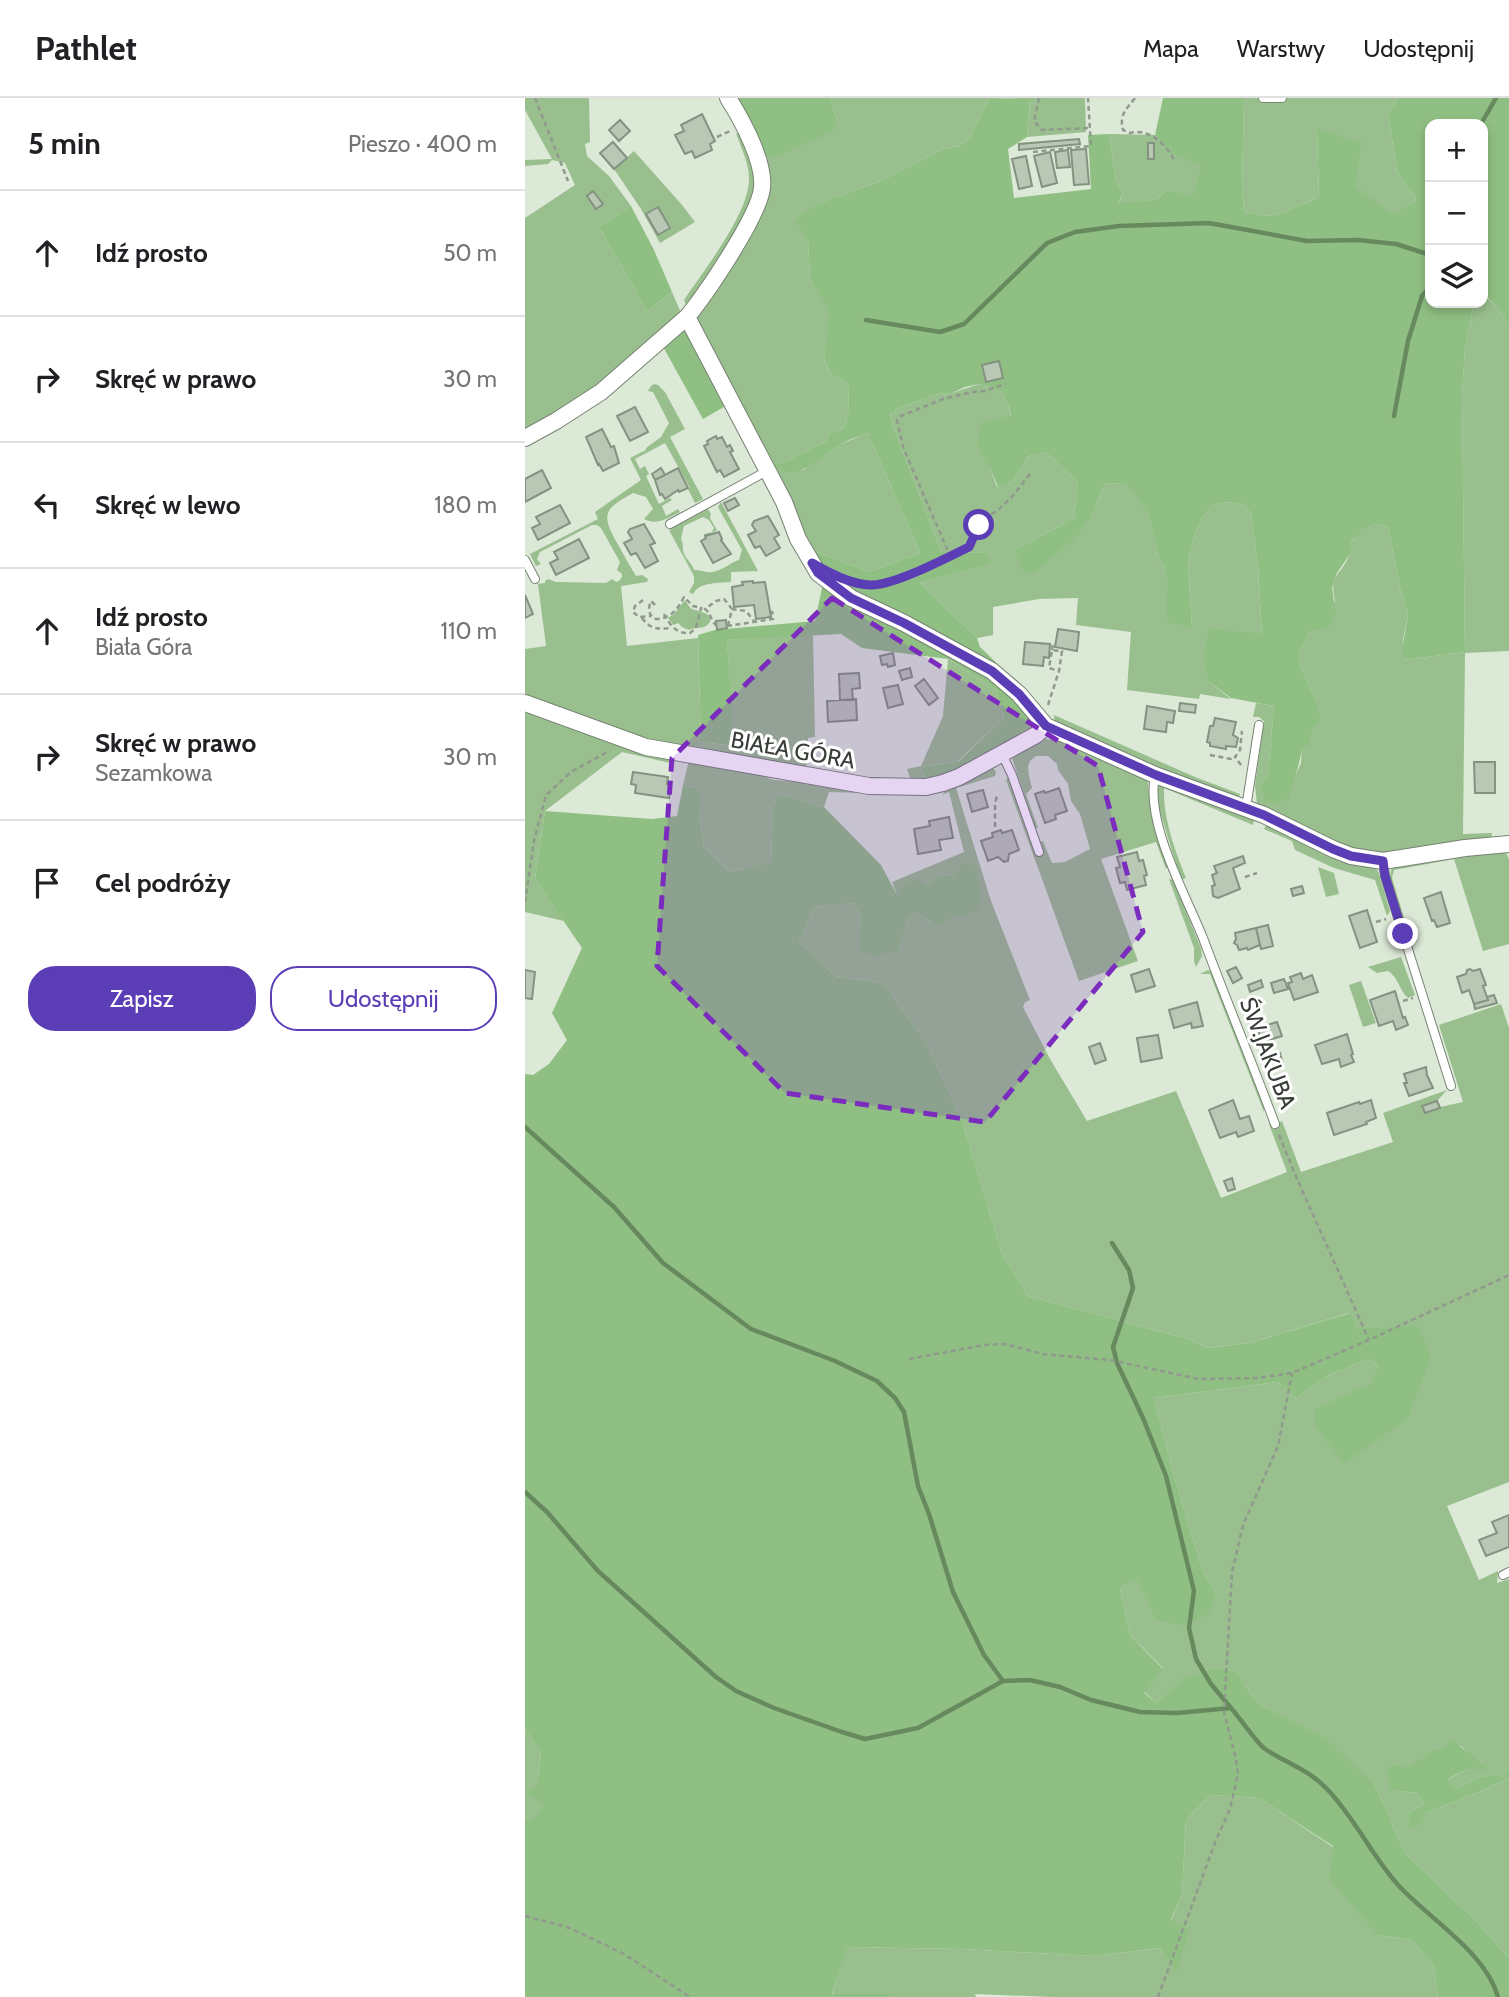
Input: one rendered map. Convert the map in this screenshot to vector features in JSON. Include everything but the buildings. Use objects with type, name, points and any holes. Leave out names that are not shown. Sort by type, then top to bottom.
[{"type":"street","points":[[525,438],[601,392],[687,317],[748,224],[762,189],[762,176],[758,161],[728,98]]},
{"type":"street","points":[[687,317],[784,502],[798,539],[818,573],[851,598],[904,623],[992,671],[1045,717],[1156,775],[1264,815],[1351,856],[1383,861],[1509,844]]},
{"type":"street","name":"BIAŁA GÓRA","points":[[525,703],[646,747],[869,786],[926,787],[959,777],[1037,735],[1045,717]]},
{"type":"lane","points":[[1263,98],[1282,98]]},
{"type":"lane","points":[[670,524],[767,471]]},
{"type":"lane","points":[[525,560],[535,579]]},
{"type":"lane","points":[[1247,808],[1259,725]]},
{"type":"lane","points":[[1002,754],[1039,852]]},
{"type":"lane","name":"ŚW.JAKUBA","points":[[1156,775],[1153,798],[1174,872],[1202,936],[1275,1124]]},
{"type":"lane","points":[[1383,861],[1385,876],[1451,1086]]},
{"type":"path","points":[[535,98],[568,181]]},
{"type":"path","points":[[1039,98],[1034,121],[1042,130],[1090,128]]},
{"type":"path","points":[[1033,152],[1091,146],[1088,98]]},
{"type":"path","points":[[1135,98],[1122,115],[1123,130],[1126,133],[1137,131],[1148,134],[1163,145],[1174,160]]},
{"type":"path","points":[[717,137],[734,129]]},
{"type":"path","points":[[942,560],[947,556],[947,549],[903,447],[897,420],[943,399],[1006,384]]},
{"type":"path","points":[[851,580],[872,585],[886,583],[969,547],[985,517],[997,511],[1011,498],[1030,474]]},
{"type":"path","points":[[655,604],[650,601],[649,611],[656,619],[678,608],[684,597],[693,606],[709,611],[713,624],[717,626]]},
{"type":"path","points":[[665,616],[674,628],[684,634],[690,633],[696,628],[702,609],[724,599],[732,609],[746,611],[754,621]]},
{"type":"path","points":[[643,600],[635,606],[633,612],[642,618],[651,616]]},
{"type":"path","points":[[732,609],[727,626],[773,620],[772,611]]},
{"type":"path","points":[[642,618],[655,630],[674,628]]},
{"type":"path","points":[[1049,668],[1053,643]]},
{"type":"path","points":[[1045,717],[1062,651],[1052,650]]},
{"type":"path","points":[[1043,668],[1059,671]]},
{"type":"path","points":[[1235,758],[1240,750],[1242,731]]},
{"type":"path","points":[[525,902],[534,841],[546,795],[571,772],[628,741]]},
{"type":"path","points":[[1210,755],[1235,758]]},
{"type":"path","points":[[1235,758],[1241,765],[1243,774]]},
{"type":"path","points":[[995,827],[997,795]]},
{"type":"path","points":[[1245,877],[1257,873]]},
{"type":"path","points":[[1376,922],[1388,919]]},
{"type":"path","points":[[1403,1001],[1415,997]]},
{"type":"path","name":"ŚW.JAKUBA","points":[[1275,1124],[1369,1340]]},
{"type":"path","points":[[909,1359],[984,1345],[1005,1344],[1043,1354],[1110,1360],[1199,1379],[1257,1378],[1292,1373],[1509,1275]]},
{"type":"path","points":[[1158,1997],[1216,1839],[1230,1809],[1238,1774],[1224,1712],[1232,1572],[1243,1525],[1278,1446],[1292,1373]]},
{"type":"path","points":[[525,1916],[570,1928],[603,1943],[690,1997]]},
{"type":"highlighted area","points":[[832,598],[1098,766],[1143,932],[985,1122],[785,1093],[657,966],[672,758]]},
{"type":"green space","points":[[525,98],[589,98],[590,142],[585,144],[587,156],[609,176],[631,206],[599,227],[647,311],[672,292],[681,313],[623,368],[525,433],[525,218],[575,185],[565,163],[552,160],[548,164],[525,166],[525,160],[552,159],[525,110]]},
{"type":"green space","points":[[732,98],[830,98],[837,121],[832,132],[774,157],[761,155]]},
{"type":"green space","points":[[830,98],[989,98],[972,135],[959,146],[942,149],[881,181],[819,203],[808,239],[810,278],[830,312],[824,360],[831,374],[848,384],[849,410],[844,428],[830,434],[826,441],[787,462],[771,464],[803,470],[841,444],[868,433],[920,553],[869,572],[812,550],[696,324],[695,313],[748,230],[761,155],[837,121]]},
{"type":"green space","points":[[989,98],[1030,99],[1027,137],[1008,149],[1014,198],[1091,189],[1088,135],[1109,134],[1116,181],[1123,192],[1119,203],[1154,200],[1168,190],[1193,196],[1201,166],[1168,153],[1155,135],[1163,98],[1244,98],[1244,212],[1269,216],[1319,197],[1317,129],[1361,143],[1356,187],[1394,215],[1417,200],[1397,172],[1388,113],[1399,98],[1509,98],[1509,326],[1488,298],[1488,119],[1425,119],[1425,308],[1473,308],[1465,349],[1462,396],[1465,652],[1404,660],[1402,651],[1408,613],[1400,588],[1388,527],[1376,524],[1363,530],[1352,540],[1350,554],[1337,573],[1332,588],[1336,615],[1329,628],[1311,631],[1299,651],[1300,664],[1316,701],[1320,721],[1312,729],[1309,746],[1302,748],[1291,795],[1277,804],[1266,802],[1261,787],[1268,773],[1274,706],[1231,698],[1208,681],[1204,657],[1209,629],[1262,634],[1251,513],[1242,504],[1228,502],[1215,504],[1201,520],[1188,560],[1192,627],[1167,623],[1166,570],[1158,557],[1149,514],[1135,493],[1125,484],[1105,483],[1092,515],[1078,535],[1032,575],[1023,572],[1015,550],[1074,518],[1078,483],[1046,452],[1029,456],[1011,483],[998,487],[977,446],[981,422],[1011,416],[1001,391],[979,384],[952,393],[938,394],[898,408],[890,414],[941,552],[987,553],[990,564],[920,583],[977,638],[980,647],[1041,706],[1022,733],[963,770],[926,778],[921,767],[959,761],[1004,718],[996,689],[948,659],[862,648],[841,634],[727,640],[735,746],[701,742],[698,635],[715,630],[815,621],[823,583],[812,550],[869,572],[920,553],[868,433],[841,444],[813,464],[797,471],[780,470],[770,464],[787,462],[826,441],[830,434],[844,428],[849,410],[848,384],[831,374],[824,360],[829,312],[810,278],[808,239],[794,221],[819,203],[881,181],[942,149],[959,146],[972,135]]},
{"type":"green space","points":[[1003,98],[1085,98],[1086,132],[1027,137],[1030,100]]},
{"type":"green space","points":[[1244,98],[1399,98],[1388,113],[1397,172],[1417,200],[1394,216],[1355,187],[1317,130],[1319,197],[1269,216],[1244,212]]},
{"type":"green space","points":[[736,133],[744,137],[758,185],[747,217],[687,307],[684,300],[733,226],[746,195],[748,169]]},
{"type":"green space","points":[[1109,134],[1155,135],[1168,153],[1202,166],[1193,197],[1168,190],[1154,200],[1119,204],[1123,192],[1116,181]]},
{"type":"green space","points":[[634,151],[695,222],[660,243],[614,169]]},
{"type":"green space","points":[[631,206],[672,292],[647,311],[599,227]]},
{"type":"green space","points":[[1488,299],[1497,307],[1509,326],[1509,651],[1465,653],[1463,834],[1492,833],[1491,840],[1401,855],[1358,853],[1257,804],[1255,786],[1264,721],[1253,717],[1256,703],[1274,706],[1268,773],[1261,788],[1291,795],[1293,780],[1301,763],[1302,748],[1312,729],[1316,701],[1300,664],[1299,651],[1335,601],[1334,581],[1346,563],[1353,539],[1366,528],[1376,524],[1388,527],[1400,588],[1408,613],[1403,640],[1404,660],[1465,652],[1462,396],[1465,349],[1473,308],[1488,308]]},
{"type":"green space","points":[[683,328],[688,330],[729,404],[703,419],[661,343]]},
{"type":"green space","points":[[654,384],[665,392],[685,429],[670,437],[703,499],[695,503],[688,489],[690,488],[665,443],[635,459],[640,469],[645,466],[649,474],[646,476],[659,504],[670,498],[672,500],[662,506],[666,516],[678,509],[680,512],[653,522],[644,519],[653,509],[646,497],[633,493],[608,512],[611,532],[633,572],[636,576],[642,575],[648,579],[647,582],[621,586],[627,646],[698,638],[701,742],[734,746],[727,640],[813,634],[815,737],[808,738],[805,771],[644,742],[525,698],[525,649],[546,646],[538,584],[545,583],[548,579],[556,582],[606,583],[612,579],[619,581],[622,577],[617,570],[620,562],[597,525],[592,525],[540,552],[537,559],[541,564],[536,566],[530,554],[598,519],[595,512],[641,480],[630,458],[646,450],[661,437],[669,423],[653,392],[648,391]]},
{"type":"green space","points":[[979,384],[1001,391],[1011,417],[990,468],[997,487],[1011,483],[1029,456],[1046,452],[1078,483],[1074,518],[1015,550],[1092,515],[1105,483],[1125,484],[1135,492],[1149,513],[1158,557],[1166,570],[1168,623],[1192,626],[1188,560],[1195,534],[1209,509],[1215,504],[1228,502],[1242,504],[1251,513],[1262,634],[1208,681],[1231,699],[1200,694],[1199,699],[1127,690],[1131,632],[1076,625],[1078,598],[1039,599],[993,607],[993,635],[977,638],[920,583],[989,564],[987,553],[941,552],[890,413],[938,394],[952,393]]},
{"type":"green space","points":[[721,502],[758,571],[731,572],[731,582],[704,585],[693,594],[689,592],[694,576],[669,530],[708,509],[717,530],[705,536],[704,534],[712,532],[714,528],[709,520],[703,517],[684,526],[681,539],[685,556],[694,570],[707,572],[719,570],[739,560],[742,550],[718,507]]},
{"type":"green space","points":[[685,600],[691,609],[709,616],[711,619],[706,626],[689,630],[678,623],[673,625],[668,618]]},
{"type":"green space","points":[[948,659],[996,689],[1004,718],[958,761],[921,767],[926,778],[963,770],[1034,716],[1036,726],[963,771],[914,782],[907,769],[921,766],[943,716]]},
{"type":"green space","points":[[525,709],[671,758],[670,763],[622,752],[545,811],[535,879],[564,921],[525,912]]},
{"type":"green space","points":[[1054,715],[1240,794],[1238,800],[1055,726]]},
{"type":"green space","points":[[1044,739],[1080,748],[1147,776],[1151,810],[1168,866],[1166,869],[1156,842],[1101,859],[1138,961],[1079,981],[1006,780],[1008,777],[1036,855],[1044,853],[1043,841],[1052,863],[1065,862],[1090,849],[1080,814],[1071,801],[1068,784],[1057,764],[1048,756],[1036,756],[1028,767],[1032,788],[1026,794],[1038,828],[1035,827],[1011,755]]},
{"type":"green space","points":[[689,760],[741,769],[774,780],[921,793],[829,792],[824,807],[779,794],[773,805],[771,862],[729,872],[704,847],[699,814],[699,789],[683,785]]},
{"type":"green space","points":[[994,769],[995,776],[956,788],[991,901],[1030,1000],[1025,1002],[1023,1007],[1050,1059],[1087,1121],[1176,1091],[1221,1198],[1287,1172],[1269,1124],[1282,1121],[1301,1172],[1393,1142],[1383,1113],[1447,1090],[1437,1101],[1440,1107],[1463,1102],[1439,1025],[1501,1004],[1509,1028],[1509,1482],[1447,1506],[1479,1580],[1498,1571],[1497,1583],[1509,1579],[1509,1766],[1503,1778],[1495,1774],[1478,1778],[1455,1789],[1447,1780],[1467,1769],[1486,1769],[1486,1765],[1461,1746],[1432,1752],[1407,1768],[1393,1765],[1390,1790],[1417,1793],[1425,1803],[1409,1813],[1411,1827],[1426,1813],[1509,1778],[1509,1958],[1475,1920],[1405,1853],[1375,1785],[1255,1700],[1236,1672],[1214,1667],[1184,1679],[1157,1703],[1144,1692],[1163,1668],[1130,1635],[1120,1588],[1136,1577],[1155,1620],[1216,1593],[1202,1569],[1154,1398],[1278,1382],[1296,1398],[1329,1375],[1368,1359],[1378,1365],[1374,1382],[1431,1358],[1358,1329],[1349,1313],[1249,1343],[1208,1348],[1188,1339],[1028,1296],[1002,1254],[962,1121],[926,1042],[883,983],[835,976],[799,941],[815,907],[853,903],[861,917],[858,934],[899,951],[908,918],[915,912],[935,925],[954,876],[942,874],[927,885],[897,895],[892,882],[964,852],[949,792],[944,794],[943,799],[944,790]]},
{"type":"green space","points":[[683,785],[699,789],[699,814],[704,847],[729,872],[771,862],[773,805],[779,794],[824,807],[881,865],[897,895],[907,882],[917,879],[927,885],[942,874],[954,876],[963,864],[975,865],[982,903],[979,907],[969,915],[952,915],[943,926],[935,925],[915,912],[908,918],[899,951],[876,955],[861,953],[858,934],[861,917],[853,903],[815,907],[799,941],[835,976],[883,983],[926,1042],[962,1121],[1002,1254],[1028,1296],[1188,1339],[1208,1348],[1249,1343],[1350,1313],[1358,1329],[1419,1326],[1431,1358],[1407,1420],[1344,1463],[1315,1426],[1314,1410],[1373,1382],[1378,1365],[1368,1359],[1329,1375],[1296,1398],[1278,1382],[1154,1398],[1202,1569],[1216,1593],[1209,1613],[1185,1626],[1155,1620],[1136,1578],[1120,1588],[1130,1635],[1163,1669],[1144,1693],[1157,1703],[1183,1679],[1214,1667],[1236,1672],[1255,1700],[1269,1710],[1327,1739],[1375,1785],[1405,1853],[1475,1920],[1509,1958],[1509,1997],[1438,1997],[1433,1964],[1411,1940],[1378,1935],[1329,1879],[1333,1846],[1259,1798],[1211,1795],[1186,1820],[1182,1893],[1171,1920],[1189,1930],[1177,1972],[1160,1948],[1093,1956],[962,1949],[847,1947],[832,1994],[890,1994],[890,1997],[525,1997],[525,1818],[531,1822],[544,1805],[527,1793],[537,1784],[541,1753],[525,1729],[525,1074],[533,1075],[549,1064],[567,1040],[552,1013],[582,948],[535,879],[545,811],[652,819],[677,816]]},
{"type":"green space","points":[[1161,785],[1254,819],[1253,825],[1164,788],[1168,823],[1186,878],[1181,880],[1158,802],[1158,787]]},
{"type":"green space","points":[[1267,824],[1372,866],[1378,871],[1390,911],[1387,916],[1375,880],[1334,868],[1295,850],[1292,841],[1264,829]]},
{"type":"green space","points":[[1505,851],[1509,859],[1509,944],[1483,951],[1454,859],[1394,870],[1392,878],[1407,928],[1405,929],[1390,877],[1394,865]]},
{"type":"green space","points":[[1318,867],[1334,873],[1339,894],[1326,897]]},
{"type":"green space","points":[[1169,879],[1173,880],[1201,948],[1202,956],[1196,967],[1194,948]]},
{"type":"green space","points":[[1401,957],[1415,995],[1408,998],[1388,971],[1377,973],[1368,967]]},
{"type":"green space","points":[[1208,970],[1213,972],[1264,1112],[1210,974],[1200,974]]},
{"type":"green space","points":[[1361,981],[1376,1023],[1363,1027],[1349,985]]},
{"type":"green space","points":[[525,1729],[541,1753],[537,1785],[545,1805],[531,1823],[525,1818]]},
{"type":"green space","points":[[1450,1740],[1486,1765],[1487,1770],[1467,1769],[1448,1779],[1455,1789],[1478,1778],[1495,1774],[1503,1777],[1509,1766],[1509,1778],[1426,1813],[1421,1824],[1410,1828],[1409,1813],[1425,1803],[1417,1793],[1390,1790],[1387,1768],[1393,1765],[1408,1767],[1432,1751],[1444,1749]]},
{"type":"green space","points":[[1211,1795],[1259,1798],[1333,1847],[1378,1935],[1411,1940],[1433,1964],[1438,1997],[832,1995],[846,1947],[962,1949],[1093,1956],[1160,1948],[1177,1971],[1171,1921],[1182,1893],[1186,1820]]},
{"type":"waterway","points":[[1484,119],[1496,98]]},
{"type":"waterway","points":[[866,320],[940,332],[964,324],[1047,243],[1075,232],[1119,226],[1209,223],[1307,241],[1358,240],[1396,244],[1425,253]]},
{"type":"waterway","points":[[1394,416],[1408,341],[1425,293]]},
{"type":"waterway","points":[[525,1127],[614,1207],[663,1263],[751,1329],[835,1361],[877,1381],[895,1398],[904,1412],[918,1486],[953,1592],[984,1655],[1003,1681]]},
{"type":"waterway","points":[[1112,1243],[1129,1270],[1133,1288],[1113,1347],[1117,1363],[1166,1476],[1194,1591],[1189,1628],[1196,1659],[1211,1684],[1231,1708]]},
{"type":"waterway","points":[[525,1492],[547,1512],[598,1571],[716,1677],[736,1691],[774,1708],[842,1732],[865,1739],[918,1728],[1003,1681],[1030,1680],[1060,1687],[1091,1700],[1140,1712],[1177,1713],[1231,1708],[1265,1749],[1305,1772],[1327,1789],[1400,1887],[1456,1938],[1482,1966],[1498,1997]]},
{"type":"route","points":[[979,525],[969,547],[886,583],[862,584],[828,572],[812,563],[818,573],[851,598],[904,623],[992,671],[1019,694],[1046,726],[1156,775],[1264,815],[1333,849],[1351,856],[1383,861],[1403,934]]}]
